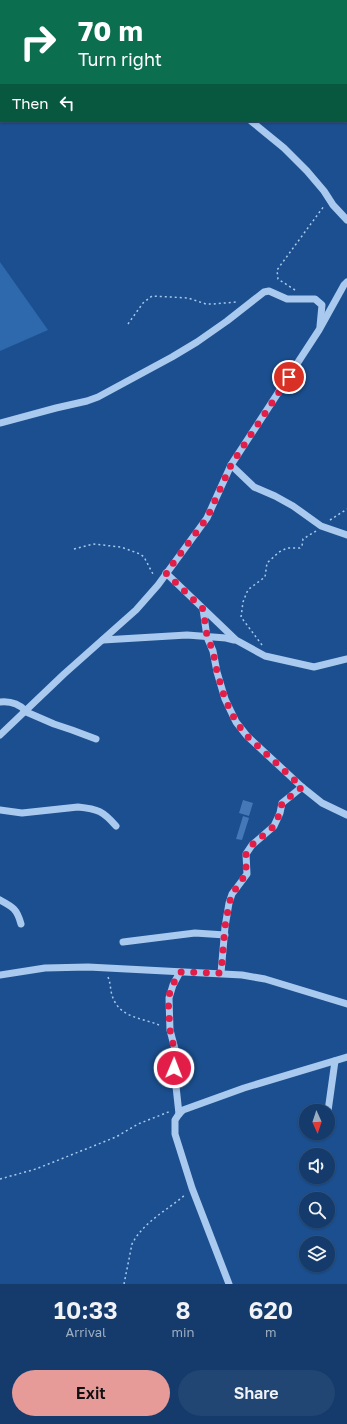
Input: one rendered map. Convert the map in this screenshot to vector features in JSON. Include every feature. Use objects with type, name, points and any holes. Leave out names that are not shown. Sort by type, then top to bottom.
[{"type":"street","points":[[252,122],[284,148],[307,171],[338,211],[347,220]]},
{"type":"street","points":[[0,735],[64,674],[136,610],[158,585],[207,518],[231,465],[320,330],[346,286]]},
{"type":"street","points":[[0,423],[87,401],[98,396],[197,342],[264,292],[268,291],[287,299],[315,299],[322,306],[320,330]]},
{"type":"street","points":[[231,465],[254,487],[293,506],[321,526],[347,535]]},
{"type":"street","points":[[166,573],[236,640],[265,656],[314,667],[347,659]]},
{"type":"street","points":[[203,609],[207,636],[213,651],[214,662],[225,699],[236,722],[247,736],[302,787],[322,803],[347,815]]},
{"type":"street","points":[[103,640],[187,635],[236,640]]},
{"type":"street","points":[[0,702],[8,702],[22,707],[25,711],[54,724],[96,739]]},
{"type":"street","points":[[221,973],[229,904],[232,894],[246,874],[246,854],[248,850],[274,826],[280,813],[282,803],[302,787]]},
{"type":"street","points":[[0,810],[22,813],[78,807],[87,808],[103,812],[116,826]]},
{"type":"street","points":[[0,900],[15,909],[21,924]]},
{"type":"street","points":[[123,942],[195,933],[225,935]]},
{"type":"street","points":[[0,975],[45,968],[104,968],[221,973],[253,976],[347,1004]]},
{"type":"street","points":[[180,972],[173,984],[168,998],[171,1033],[176,1053],[174,1068],[178,1111],[175,1120],[175,1134],[192,1188],[229,1284]]},
{"type":"street","points":[[178,1111],[244,1088],[347,1057]]},
{"type":"street","points":[[329,1104],[335,1061]]},
{"type":"path","points":[[307,299],[281,281],[278,278],[277,273],[283,260],[323,209],[327,197]]},
{"type":"path","points":[[128,324],[143,303],[152,296],[188,298],[206,304],[251,301]]},
{"type":"path","points":[[265,656],[263,646],[241,617],[245,595],[249,589],[265,577],[267,563],[279,552],[287,548],[300,548],[302,546],[303,539],[317,531],[321,526],[347,509]]},
{"type":"path","points":[[74,549],[93,544],[121,547],[140,554],[144,557],[151,569],[158,585]]},
{"type":"path","points":[[104,968],[110,982],[114,1000],[120,1009],[131,1016],[156,1023],[171,1033]]},
{"type":"path","points":[[0,1179],[36,1169],[116,1137],[138,1124],[178,1111]]},
{"type":"path","points":[[124,1284],[132,1244],[135,1238],[150,1221],[178,1201],[192,1188]]},
{"type":"shaded area","points":[[0,262],[48,330],[0,351]]},
{"type":"building","points":[[243,800],[253,803],[249,816],[239,813]]},
{"type":"building","points":[[243,816],[249,818],[242,840],[236,839]]},
{"type":"route","points":[[174,1068],[176,1053],[170,1030],[168,998],[173,984],[180,972],[221,973],[225,927],[229,904],[232,894],[246,874],[246,854],[252,845],[269,832],[274,826],[280,813],[282,803],[302,787],[247,736],[236,722],[225,699],[214,662],[213,651],[207,636],[203,609],[166,573],[207,518],[231,465],[289,377]]}]
